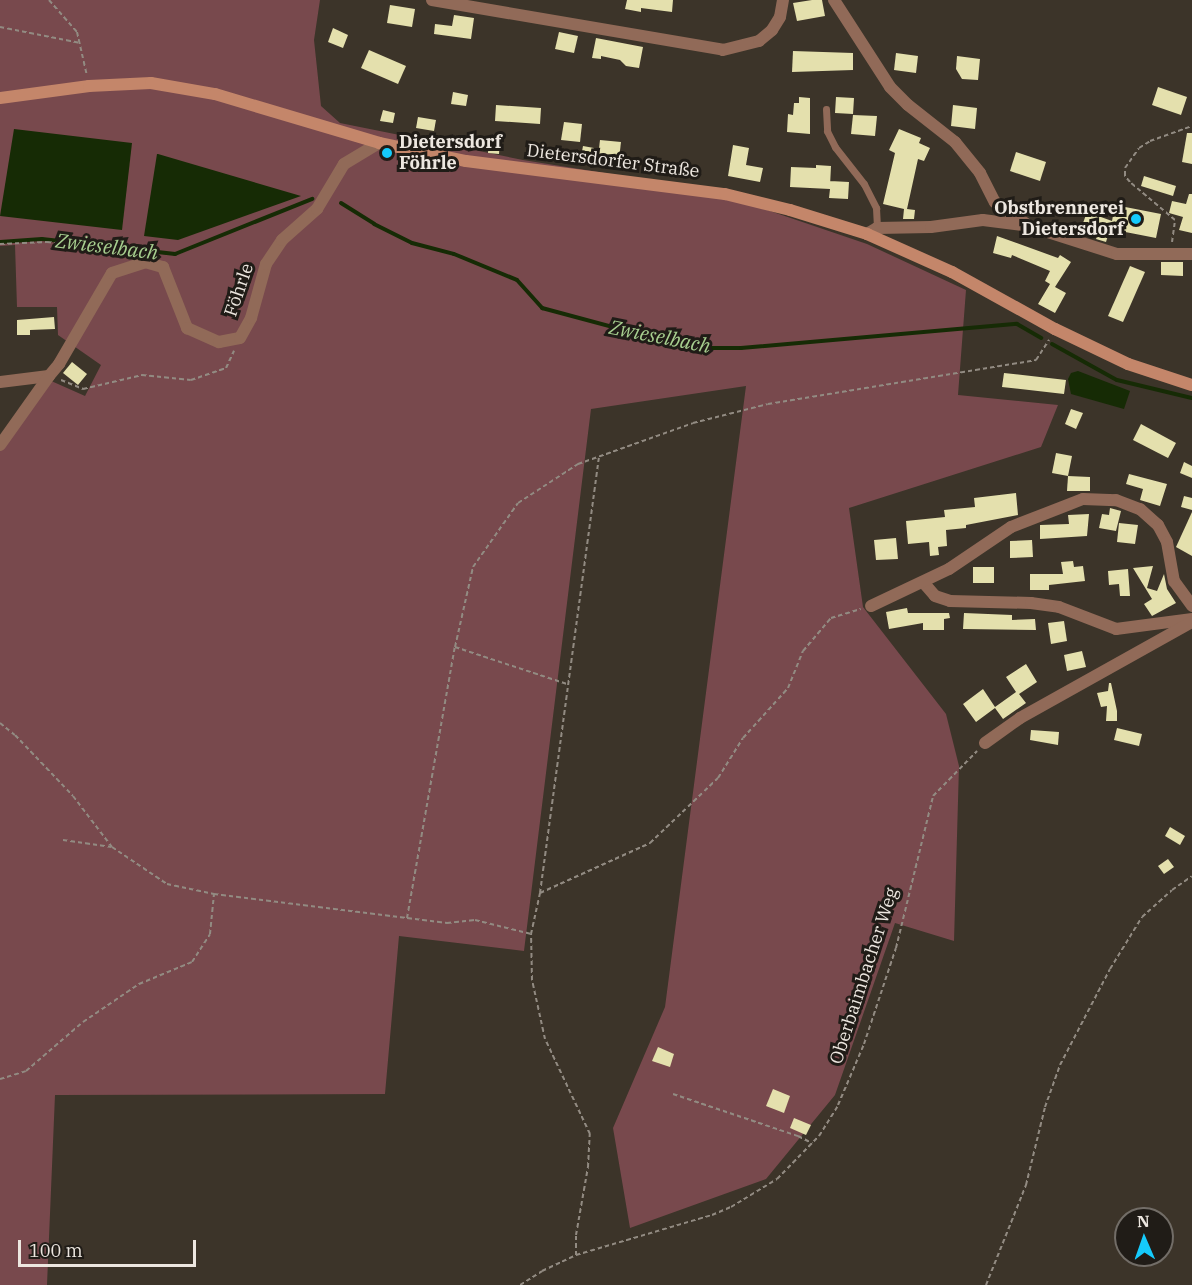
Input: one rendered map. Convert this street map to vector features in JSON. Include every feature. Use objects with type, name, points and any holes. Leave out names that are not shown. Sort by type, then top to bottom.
[{"type":"street","points":[[432,0],[723,50],[759,41],[772,30],[780,17],[783,0]]},
{"type":"street","points":[[834,0],[890,87],[908,105],[955,142],[980,173],[995,202],[1029,226]]},
{"type":"street","name":"Dietersdorfer Straße","points":[[0,98],[89,86],[162,85],[215,94],[379,143],[466,161],[725,194],[872,231],[1055,329],[1128,364],[1192,385]]},
{"type":"street","name":"Föhrle","points":[[146,262],[163,267],[187,328],[219,342],[240,338],[251,318],[266,264],[282,240],[317,208],[344,164],[379,143]]},
{"type":"street","points":[[983,220],[995,202]]},
{"type":"street","points":[[872,231],[931,227],[983,220],[1029,226],[1117,254],[1192,254]]},
{"type":"street","points":[[0,445],[59,364],[112,273],[146,262]]},
{"type":"street","points":[[0,382],[49,376]]},
{"type":"street","points":[[871,606],[949,569],[1011,527],[1049,510],[1083,499],[1116,500],[1140,509],[1158,525],[1167,542],[1174,581],[1192,606]]},
{"type":"street","points":[[923,582],[935,596],[950,601],[1031,603],[1059,607],[1116,629],[1192,620]]},
{"type":"street","points":[[985,743],[1020,718],[1192,620]]},
{"type":"lane","points":[[826,109],[827,131],[835,147],[864,184],[876,208],[872,231]]},
{"type":"path","points":[[49,0],[77,32],[89,86]]},
{"type":"path","points":[[0,27],[80,43]]},
{"type":"path","points":[[1170,254],[1175,220],[1130,182],[1125,176],[1125,168],[1139,148],[1150,141],[1192,126]]},
{"type":"path","points":[[0,244],[47,242],[106,248],[146,262]]},
{"type":"path","points":[[407,918],[455,647],[473,567],[518,503],[578,464],[693,423],[768,404],[1036,360],[1055,329]]},
{"type":"path","points":[[49,376],[83,389],[142,375],[191,381],[226,368],[240,338]]},
{"type":"path","points":[[576,1255],[576,1235],[588,1167],[590,1134],[545,1039],[532,980],[531,934],[540,893],[599,458]]},
{"type":"path","points":[[540,893],[650,843],[718,778],[743,738],[788,688],[803,651],[831,618],[871,606]]},
{"type":"path","points":[[455,647],[567,684]]},
{"type":"path","points":[[0,723],[15,735],[73,796],[112,847],[167,884],[214,894],[447,923],[475,920],[531,934]]},
{"type":"path","name":"Oberbaimbacher Weg","points":[[520,1285],[542,1271],[576,1255],[712,1215],[731,1207],[777,1179],[812,1143],[838,1105],[864,1044],[899,937],[933,796],[985,743]]},
{"type":"path","points":[[63,840],[112,847]]},
{"type":"path","points":[[986,1285],[1026,1185],[1045,1107],[1060,1065],[1110,969],[1142,917],[1172,890],[1192,876]]},
{"type":"path","points":[[0,1079],[26,1071],[83,1022],[139,984],[192,962],[210,934],[214,894]]},
{"type":"path","points":[[673,1094],[798,1136],[812,1143]]},
{"type":"shaded area","points":[[0,0],[320,0],[314,40],[321,106],[340,123],[523,160],[705,189],[867,244],[966,290],[958,395],[1058,405],[1041,447],[849,508],[863,607],[946,714],[959,766],[954,941],[895,923],[835,1095],[766,1179],[630,1228],[613,1128],[665,1007],[746,386],[591,409],[524,951],[399,936],[385,1094],[55,1095],[47,1285],[0,1285],[0,445],[49,380],[85,396],[101,365],[58,335],[57,307],[17,307],[15,245],[0,246]]},
{"type":"shaded area","points":[[14,129],[132,143],[122,230],[0,216]]},
{"type":"shaded area","points":[[157,154],[301,196],[178,240],[144,236]]},
{"type":"shaded area","points":[[1078,371],[1130,391],[1124,409],[1071,394],[1068,379],[1071,373]]},
{"type":"building","points":[[627,0],[673,0],[672,12],[641,8],[641,12],[625,9]]},
{"type":"building","points":[[822,0],[825,16],[797,21],[793,3]]},
{"type":"building","points":[[390,5],[415,9],[412,27],[387,23]]},
{"type":"building","points":[[454,15],[474,18],[471,39],[434,34],[435,24],[452,26]]},
{"type":"building","points":[[333,28],[348,35],[343,48],[328,42]]},
{"type":"building","points":[[559,32],[578,36],[574,53],[555,49]]},
{"type":"building","points":[[596,38],[643,47],[639,68],[626,66],[620,60],[601,56],[601,59],[592,58]]},
{"type":"building","points":[[369,50],[406,66],[398,84],[361,68]]},
{"type":"building","points":[[793,51],[853,53],[853,70],[792,72]]},
{"type":"building","points":[[896,53],[918,56],[916,73],[894,70]]},
{"type":"building","points":[[957,56],[980,59],[978,80],[962,79],[956,69]]},
{"type":"building","points":[[1158,87],[1187,97],[1181,115],[1152,105]]},
{"type":"building","points":[[453,92],[468,95],[466,106],[451,104]]},
{"type":"building","points":[[799,97],[810,98],[810,134],[787,132],[788,114],[793,115],[794,103],[799,103]]},
{"type":"building","points":[[836,97],[854,98],[853,114],[835,113]]},
{"type":"building","points":[[496,105],[541,108],[540,124],[495,121]]},
{"type":"building","points":[[953,105],[977,108],[975,129],[951,126]]},
{"type":"building","points":[[383,110],[395,113],[393,123],[380,121]]},
{"type":"building","points":[[853,115],[877,116],[875,136],[851,134]]},
{"type":"building","points":[[418,117],[436,120],[434,131],[416,128]]},
{"type":"building","points":[[564,122],[582,124],[580,142],[561,140]]},
{"type":"building","points":[[899,129],[921,138],[919,143],[930,148],[924,161],[918,159],[907,209],[915,210],[914,219],[903,219],[904,209],[883,204],[895,153],[889,150]]},
{"type":"building","points":[[1187,133],[1192,133],[1192,164],[1182,162]]},
{"type":"building","points":[[489,138],[500,139],[499,154],[488,153]]},
{"type":"building","points":[[600,140],[621,142],[619,159],[598,157]]},
{"type":"building","points":[[733,145],[749,148],[746,165],[763,168],[760,182],[728,176]]},
{"type":"building","points":[[583,146],[594,148],[592,158],[581,157]]},
{"type":"building","points":[[1016,152],[1046,162],[1040,181],[1010,171]]},
{"type":"building","points":[[816,165],[831,166],[830,181],[849,182],[848,199],[829,198],[830,189],[790,187],[791,167],[816,168]]},
{"type":"building","points":[[1144,176],[1176,186],[1173,196],[1141,186]]},
{"type":"building","points":[[1189,194],[1192,194],[1192,233],[1179,230],[1183,217],[1169,213],[1172,201],[1186,204]]},
{"type":"building","name":"Obstbrennerei Dietersdorf","points":[[1115,205],[1161,214],[1156,238],[1110,229],[1106,242],[1096,239],[1100,228],[1083,223],[1087,212],[1112,221]]},
{"type":"building","points":[[997,236],[1058,258],[1060,255],[1071,262],[1055,287],[1066,293],[1055,313],[1038,304],[1050,284],[1045,281],[1050,271],[1012,255],[1011,258],[993,253]]},
{"type":"building","points":[[1161,262],[1183,262],[1183,276],[1161,275]]},
{"type":"building","points":[[1130,266],[1145,272],[1123,322],[1108,316]]},
{"type":"building","points":[[54,317],[55,329],[30,330],[30,335],[17,335],[17,320]]},
{"type":"building","points":[[72,362],[87,374],[78,385],[63,373]]},
{"type":"building","points":[[1004,373],[1066,380],[1064,394],[1002,387]]},
{"type":"building","points":[[1071,409],[1083,413],[1076,429],[1065,424]]},
{"type":"building","points":[[1141,424],[1176,443],[1168,458],[1133,440]]},
{"type":"building","points":[[1056,453],[1072,456],[1068,476],[1052,473]]},
{"type":"building","points":[[1184,462],[1192,466],[1192,478],[1180,473]]},
{"type":"building","points":[[1129,474],[1167,484],[1160,506],[1140,500],[1143,489],[1126,484]]},
{"type":"building","points":[[1068,476],[1090,477],[1090,491],[1067,491]]},
{"type":"building","points":[[1016,493],[1018,515],[966,525],[966,528],[946,530],[947,546],[938,547],[939,555],[930,556],[929,542],[908,544],[906,521],[945,517],[944,510],[975,507],[974,498]]},
{"type":"building","points":[[1184,496],[1192,498],[1192,510],[1181,507]]},
{"type":"building","points":[[1110,508],[1121,511],[1116,531],[1099,528],[1102,514],[1109,515]]},
{"type":"building","points":[[1192,512],[1192,556],[1176,547]]},
{"type":"building","points":[[1089,514],[1087,536],[1040,539],[1040,525],[1069,524],[1068,515]]},
{"type":"building","points":[[1119,523],[1138,525],[1135,544],[1117,542]]},
{"type":"building","points":[[896,538],[898,559],[876,560],[874,540]]},
{"type":"building","points":[[1032,540],[1033,557],[1010,558],[1010,541]]},
{"type":"building","points":[[1073,561],[1074,567],[1083,566],[1085,581],[1049,585],[1049,590],[1030,590],[1030,574],[1063,574],[1061,562]]},
{"type":"building","points":[[1153,566],[1147,588],[1157,591],[1164,574],[1167,589],[1176,603],[1152,616],[1144,604],[1152,599],[1133,568]]},
{"type":"building","points":[[973,567],[994,567],[994,583],[973,583]]},
{"type":"building","points":[[1128,569],[1130,596],[1120,596],[1119,584],[1109,585],[1108,571]]},
{"type":"building","points":[[907,608],[908,613],[949,613],[950,618],[944,619],[944,630],[923,630],[923,623],[889,629],[886,612]]},
{"type":"building","points":[[964,613],[1012,615],[1012,620],[1035,619],[1036,630],[963,629]]},
{"type":"building","points":[[1064,621],[1067,641],[1051,644],[1048,623]]},
{"type":"building","points":[[1082,651],[1086,667],[1067,671],[1064,655]]},
{"type":"building","points":[[1026,664],[1037,682],[1019,694],[1026,703],[1003,719],[995,708],[976,722],[963,704],[983,689],[995,707],[1016,692],[1006,677]]},
{"type":"building","points":[[1109,683],[1111,683],[1117,711],[1117,721],[1106,721],[1107,706],[1101,707],[1097,693],[1108,691]]},
{"type":"building","points":[[1117,728],[1142,734],[1139,746],[1114,740]]},
{"type":"building","points":[[1031,730],[1059,732],[1058,745],[1030,740]]},
{"type":"building","points":[[1170,827],[1185,836],[1180,845],[1165,836]]},
{"type":"building","points":[[1168,859],[1174,867],[1164,874],[1158,866]]},
{"type":"building","points":[[658,1047],[674,1054],[670,1067],[652,1061]]},
{"type":"building","points":[[773,1089],[790,1096],[784,1113],[766,1106]]},
{"type":"building","points":[[794,1118],[811,1125],[806,1135],[790,1128]]},
{"type":"waterway","name":"Zwieselbach","points":[[0,242],[42,239],[175,254],[312,199]]},
{"type":"waterway","name":"Zwieselbach","points":[[341,203],[374,224],[412,243],[454,254],[517,280],[542,308],[658,339],[705,348],[741,348],[1017,324],[1041,338]]},
{"type":"waterway","name":"Zwieselbach","points":[[1052,344],[1117,380],[1192,398]]},
{"type":"place","name":"Dietersdorf Föhrle","points":[[387,153]]},
{"type":"place","name":"Obstbrennerei Dietersdorf","points":[[1136,219]]}]
